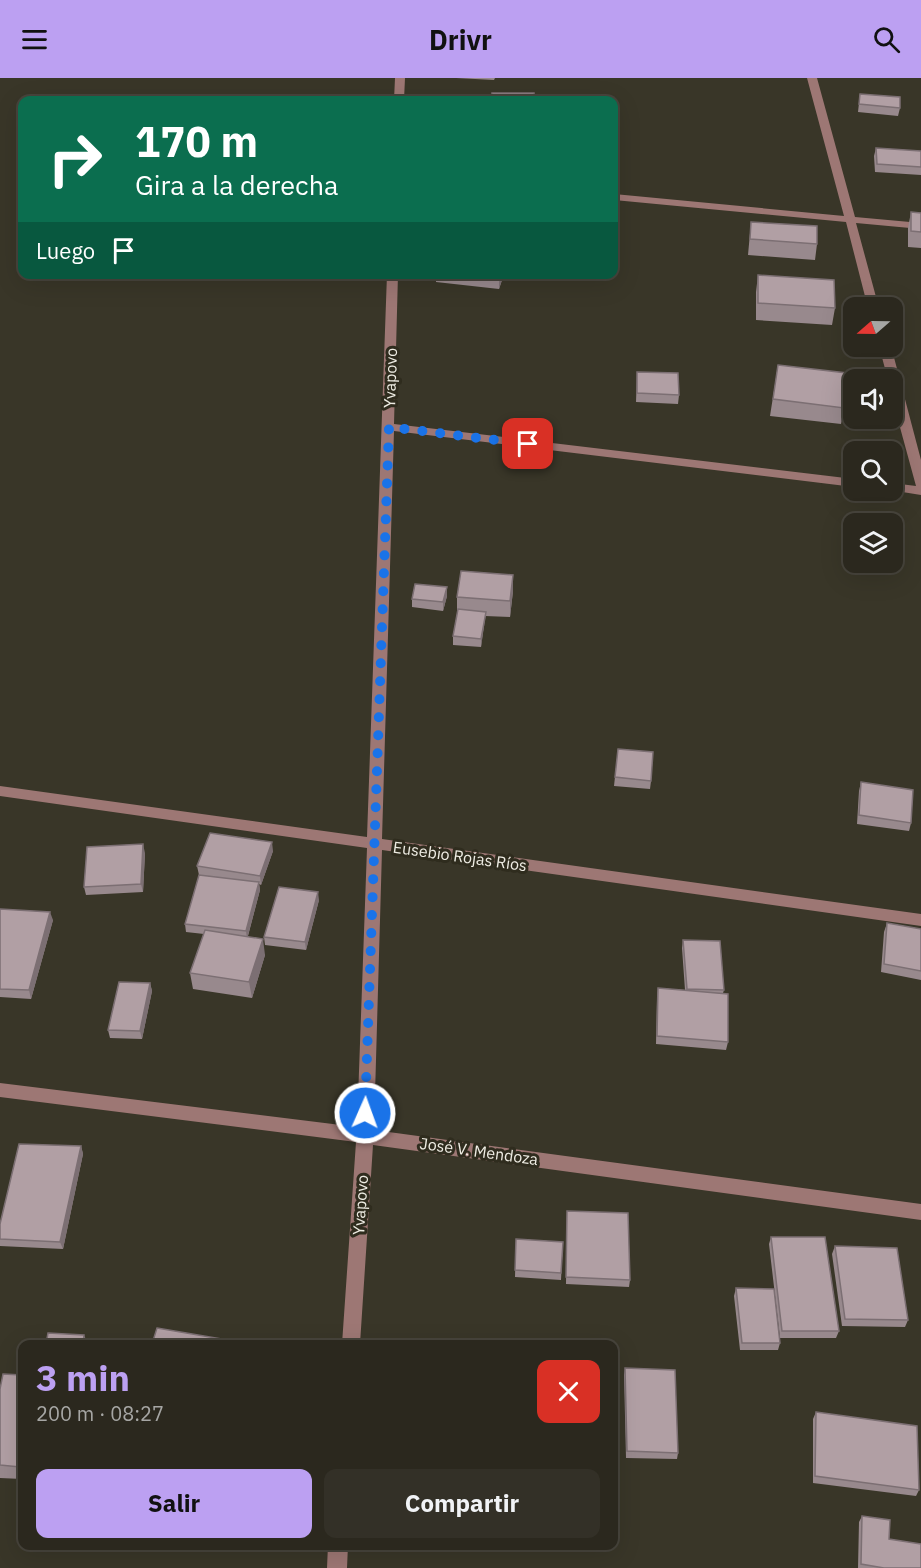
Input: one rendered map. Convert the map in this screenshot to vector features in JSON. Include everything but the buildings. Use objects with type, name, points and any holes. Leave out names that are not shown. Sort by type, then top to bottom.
[{"type":"street","points":[[399,96],[400,78]]},
{"type":"street","points":[[812,78],[871,297]]},
{"type":"street","points":[[618,197],[921,226]]},
{"type":"street","name":"Yvapovo","points":[[351,1340],[364,1136],[393,279]]},
{"type":"street","points":[[888,357],[921,484]]},
{"type":"street","points":[[389,427],[843,482]]},
{"type":"street","points":[[903,489],[921,491]]},
{"type":"street","name":"Eusebio Rojas Ríos","points":[[0,791],[921,920]]},
{"type":"street","name":"José V. Mendoza","points":[[0,1090],[364,1136],[921,1212]]},
{"type":"street","points":[[337,1568],[338,1550]]},
{"type":"route","points":[[365,1113],[389,427],[528,444]]}]
